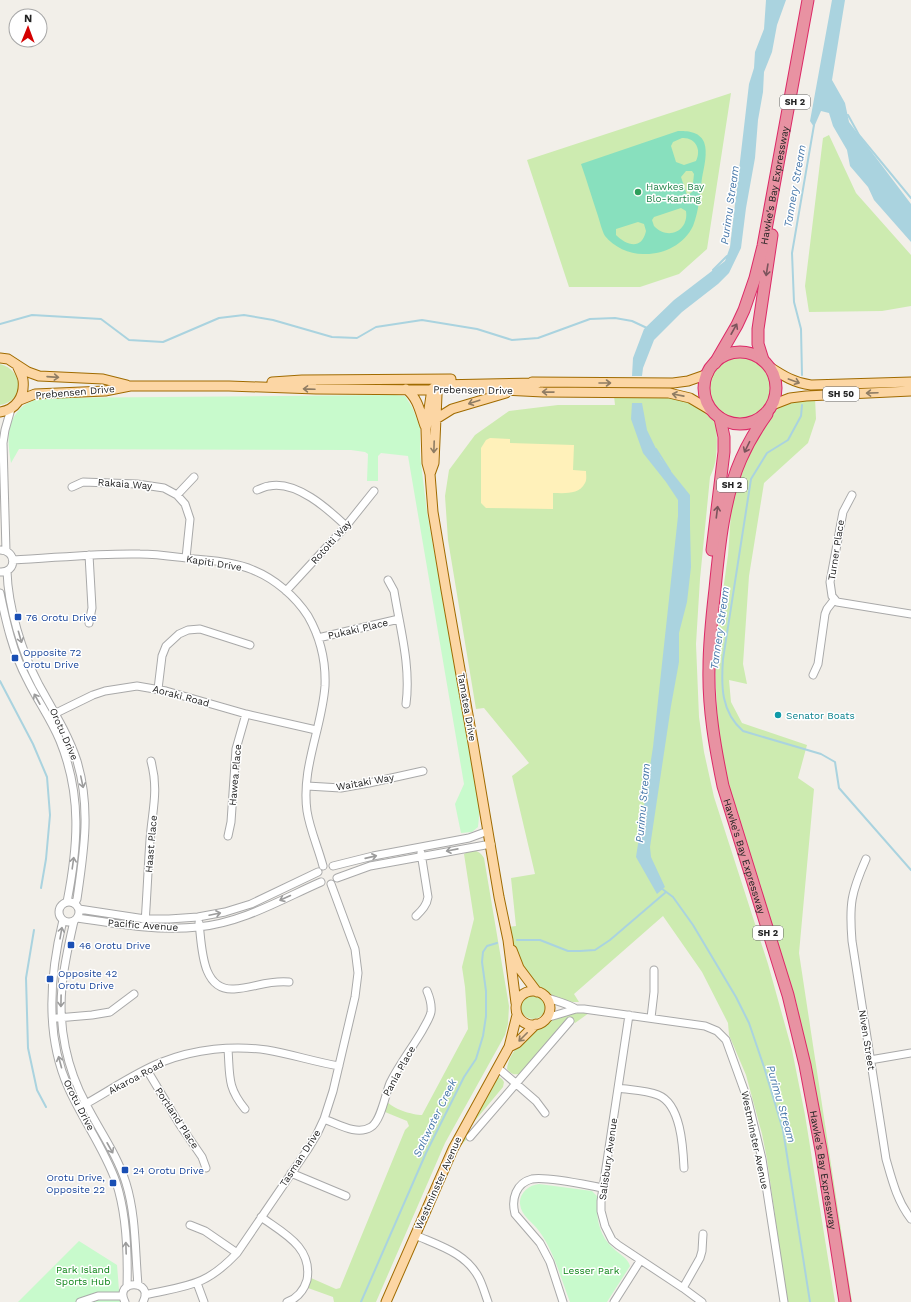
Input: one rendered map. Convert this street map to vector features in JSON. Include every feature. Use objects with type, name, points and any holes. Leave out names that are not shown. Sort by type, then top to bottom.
[{"type":"highway","name":"Hawke's Bay Expressway","points":[[715,363],[737,325],[755,278],[763,246],[808,0]]},
{"type":"highway","name":"Hawke's Bay Expressway","points":[[766,363],[758,344],[760,311],[784,160],[814,0]]},
{"type":"highway","name":"SH 50","points":[[715,363],[726,356],[738,353],[753,355],[766,363]]},
{"type":"highway","name":"SH 2","points":[[715,363],[708,374],[704,389],[707,400],[716,415]]},
{"type":"highway","name":"SH 2","points":[[766,363],[774,375],[776,387],[776,395],[769,409]]},
{"type":"highway","name":"Hawke's Bay Expressway","points":[[769,409],[751,438],[741,459],[732,483],[728,502],[718,564],[710,641],[710,702],[716,756],[723,786],[788,995],[805,1066],[821,1150],[845,1302]]},
{"type":"highway","points":[[716,415],[734,424],[744,424],[759,419],[769,409]]},
{"type":"highway","name":"Hawke's Bay Expressway","points":[[716,415],[724,437],[724,452],[707,596],[704,661],[707,730],[712,763],[777,975],[803,1077],[811,1117],[840,1302]]},
{"type":"main road","name":"Prebensen Drive","points":[[0,358],[8,359],[28,372],[39,376],[102,379],[130,386]]},
{"type":"main road","name":"SH 50","points":[[766,363],[785,377],[810,385],[911,382]]},
{"type":"main road","points":[[0,412],[11,409],[20,400],[23,382],[17,365]]},
{"type":"main road","name":"Prebensen Drive","points":[[229,386],[302,380],[436,378],[496,379],[538,383],[673,383],[688,381],[708,374]]},
{"type":"main road","points":[[302,380],[352,383],[426,384],[433,389],[438,385],[448,384],[538,383]]},
{"type":"main road","name":"Prebensen Drive","points":[[20,400],[36,394],[105,391],[130,386],[229,386],[316,389],[525,390],[543,392],[668,393],[690,398],[716,415]]},
{"type":"main road","points":[[406,389],[412,393],[417,403],[426,429]]},
{"type":"main road","name":"Tamatea Drive","points":[[430,474],[434,463],[437,395],[433,389]]},
{"type":"main road","name":"Tamatea Drive","points":[[433,389],[426,429],[427,463],[430,474],[433,512],[499,897],[508,940],[516,1003]]},
{"type":"main road","points":[[436,419],[452,409],[499,394],[525,390]]},
{"type":"main road","name":"SH 50","points":[[769,409],[790,398],[911,391]]},
{"type":"main road","name":"Tamatea Drive","points":[[508,940],[519,968],[537,992]]},
{"type":"main road","points":[[528,992],[537,992],[548,1001],[549,1009],[546,1018],[536,1024],[525,1022],[517,1015],[516,1003],[523,994],[528,992]]},
{"type":"main road","name":"Westminster Avenue","points":[[386,1302],[455,1144],[509,1047],[517,1015]]},
{"type":"main road","name":"Westminster Avenue","points":[[509,1047],[517,1043],[536,1024]]},
{"type":"street","points":[[4,572],[12,566],[13,560],[12,555],[3,550],[3,443],[11,409]]},
{"type":"street","points":[[186,558],[190,519],[185,504],[177,495],[194,477]]},
{"type":"street","name":"Rakaia Way","points":[[72,487],[83,482],[137,484],[164,488],[177,495]]},
{"type":"street","points":[[257,490],[269,486],[281,486],[302,492],[318,501],[346,526]]},
{"type":"street","name":"Rotoiti Way","points":[[286,591],[346,526],[374,491]]},
{"type":"street","name":"Turner Place","points":[[834,600],[830,591],[842,512],[852,495]]},
{"type":"street","name":"Kapiti Drive","points":[[13,560],[89,555],[139,554],[186,558],[223,563],[253,570],[266,576],[286,591],[304,611],[313,626],[318,638],[323,659],[324,685],[309,763],[307,786],[307,810],[309,824],[323,866]]},
{"type":"street","points":[[89,555],[92,608],[89,623]]},
{"type":"street","name":"Orotu Drive","points":[[4,572],[22,644],[39,683],[64,730],[77,761],[84,795],[86,829],[77,906]]},
{"type":"street","name":"Pukaki Place","points":[[388,580],[394,591],[408,674],[406,704]]},
{"type":"street","name":"Orotu Drive","points":[[0,593],[9,630],[19,661],[26,678],[60,740],[70,772],[76,802],[76,836],[67,902]]},
{"type":"street","points":[[813,675],[818,664],[825,614],[834,600],[845,604],[911,614]]},
{"type":"street","name":"Pukaki Place","points":[[318,638],[399,620]]},
{"type":"street","points":[[158,689],[162,656],[166,646],[179,634],[188,630],[200,629],[250,645]]},
{"type":"street","name":"Aoraki Road","points":[[48,718],[79,701],[105,691],[137,686],[158,689],[246,714],[316,730]]},
{"type":"street","name":"Hawea Place","points":[[228,836],[232,822],[236,749],[246,714]]},
{"type":"street","name":"Haast Place","points":[[144,927],[150,838],[156,786],[155,774],[151,761]]},
{"type":"street","name":"Waitaki Way","points":[[307,786],[341,788],[423,771]]},
{"type":"street","points":[[333,866],[337,871],[337,878],[334,883],[328,885],[321,882],[318,878],[318,872],[323,866],[333,866],[373,856],[469,838],[488,831]]},
{"type":"street","points":[[337,878],[370,866],[490,844]]},
{"type":"street","points":[[416,916],[427,903],[428,897],[420,848]]},
{"type":"street","name":"Niven Street","points":[[866,859],[856,882],[852,896],[850,909],[852,941],[888,1165],[901,1204],[911,1219]]},
{"type":"street","name":"Pacific Avenue","points":[[77,906],[145,919],[198,917],[225,912],[251,904],[318,872]]},
{"type":"street","name":"Pacific Avenue","points":[[75,920],[144,927],[199,927],[230,920],[258,911],[321,882]]},
{"type":"street","name":"Tasman Drive","points":[[144,1298],[197,1284],[225,1265],[237,1252],[308,1149],[324,1119],[339,1066],[358,973],[355,948],[331,884]]},
{"type":"street","points":[[67,902],[77,906],[79,916],[70,922],[63,920],[59,914],[61,906],[67,902]]},
{"type":"street","points":[[198,917],[204,962],[209,976],[216,984],[233,989],[272,981],[289,982]]},
{"type":"street","name":"Orotu Drive","points":[[63,920],[55,962],[52,995],[53,1018],[58,1055],[63,1074],[79,1108],[110,1166],[120,1197],[126,1225],[127,1287]]},
{"type":"street","name":"Orotu Drive","points":[[75,920],[64,968],[62,988],[61,1018],[67,1054],[77,1087],[112,1151],[126,1183],[133,1212],[138,1285]]},
{"type":"street","points":[[651,1018],[654,992],[654,970]]},
{"type":"street","name":"Pania Place","points":[[324,1119],[354,1130],[361,1131],[374,1125],[379,1116],[390,1084],[431,1012],[431,1000],[427,991]]},
{"type":"street","points":[[53,1018],[110,1012],[134,994]]},
{"type":"street","name":"Westminster Avenue","points":[[545,997],[570,1005],[576,1009]]},
{"type":"street","name":"Westminster Avenue","points":[[546,1018],[576,1009],[584,1009],[705,1026],[721,1035],[730,1048],[748,1101],[758,1142],[784,1302]]},
{"type":"street","name":"Salisbury Avenue","points":[[629,1015],[603,1188],[601,1211],[602,1219],[608,1233],[618,1245],[702,1302]]},
{"type":"street","name":"Westminster Avenue","points":[[470,1137],[570,1021]]},
{"type":"street","points":[[228,1049],[232,1088],[245,1110]]},
{"type":"street","name":"Akaroa Road","points":[[79,1108],[161,1063],[187,1054],[228,1049],[268,1050],[339,1066]]},
{"type":"street","points":[[870,1060],[911,1053]]},
{"type":"street","points":[[498,1068],[536,1101],[544,1113]]},
{"type":"street","name":"Portland Place","points":[[147,1070],[180,1125],[202,1157],[206,1168]]},
{"type":"street","points":[[618,1088],[659,1095],[671,1105],[676,1115],[684,1168]]},
{"type":"street","points":[[291,1173],[346,1196]]},
{"type":"street","points":[[563,1302],[550,1262],[540,1243],[515,1214],[513,1208],[516,1190],[525,1182],[537,1179],[603,1188]]},
{"type":"street","points":[[261,1217],[293,1240],[301,1248],[305,1257],[308,1274],[306,1284],[301,1293],[293,1300],[288,1302]]},
{"type":"street","points":[[190,1225],[205,1230],[237,1252]]},
{"type":"street","points":[[683,1288],[700,1258],[702,1252],[703,1234]]},
{"type":"street","points":[[415,1235],[459,1255],[466,1260],[480,1279],[488,1302]]},
{"type":"street","points":[[614,1302],[640,1261]]},
{"type":"street","points":[[80,1302],[98,1296],[124,1299],[124,1290],[132,1284],[138,1285],[143,1289],[144,1298]]},
{"type":"street","points":[[197,1284],[204,1302]]},
{"type":"green space","points":[[731,93],[707,249],[679,274],[640,287],[569,287],[527,160]]},
{"type":"green space","name":"Hawkes Bay Blo-Karting","points":[[678,131],[692,132],[696,134],[702,138],[706,150],[697,214],[689,233],[672,248],[658,253],[638,254],[617,247],[604,234],[581,164]],"holes":[[[682,138],[691,139],[698,148],[698,157],[696,161],[684,165],[676,162],[671,146],[673,142]],[[686,171],[692,171],[694,174],[692,192],[688,195],[681,177]],[[681,208],[686,211],[684,224],[676,232],[671,233],[665,233],[654,226],[652,220],[654,217]],[[638,222],[644,224],[646,231],[644,237],[638,244],[629,244],[616,235],[616,229]]]},
{"type":"green space","points":[[829,135],[856,193],[911,255],[911,306],[882,311],[809,312],[805,286],[823,138]]},
{"type":"green space","points":[[740,358],[757,363],[762,367],[766,372],[771,389],[766,406],[762,411],[757,415],[740,420],[723,415],[718,411],[714,406],[709,389],[714,372],[718,367],[723,363]]},
{"type":"green space","points":[[0,364],[8,367],[14,372],[18,385],[14,398],[0,405]]},
{"type":"green space","points":[[660,395],[687,401],[701,408],[707,413],[712,418],[716,426],[717,436],[715,465],[710,477],[700,579],[696,644],[699,717],[704,752],[714,797],[768,964],[792,1050],[805,1115],[835,1302],[787,1302],[767,1159],[762,1134],[746,1075],[729,1035],[728,1023],[702,972],[663,916],[574,994],[579,1002],[571,1002],[546,994],[531,984],[519,967],[507,927],[516,926],[511,878],[535,874],[512,776],[529,763],[484,708],[476,709],[448,540],[445,496],[449,470],[475,435],[509,411],[558,405],[615,405],[614,396]]},
{"type":"green space","points":[[405,396],[412,407],[420,427],[420,455],[427,512],[480,807],[478,827],[472,832],[461,833],[455,804],[464,784],[408,456],[381,453],[378,456],[378,481],[367,481],[368,454],[365,452],[351,450],[19,449],[11,463],[9,434],[12,421],[22,407],[39,398]]},
{"type":"green space","points":[[815,398],[816,419],[808,443],[764,483],[749,576],[743,664],[747,684],[729,680],[731,702],[742,723],[807,745],[798,778],[814,789],[799,953],[852,1302],[849,1302],[817,1101],[796,1001],[735,810],[724,767],[718,732],[715,665],[717,634],[728,555],[732,499],[740,473],[750,448],[776,409],[796,401]]},
{"type":"green space","points":[[472,850],[479,852],[484,858],[509,1006],[508,1024],[505,1035],[445,1143],[376,1302],[334,1302],[333,1297],[308,1288],[311,1278],[336,1289],[340,1288],[405,1130],[409,1126],[407,1121],[385,1112],[380,1113],[387,1101],[393,1107],[403,1111],[422,1115],[468,1029],[462,967],[474,919],[464,854]]},
{"type":"green space","points":[[533,995],[542,998],[545,1007],[542,1016],[533,1019],[524,1016],[521,1007],[524,998]]},
{"type":"green space","points":[[576,1013],[589,1013],[575,1023],[570,1019],[520,1074],[513,1074],[507,1069],[508,1062],[517,1048],[536,1029],[555,1018]]},
{"type":"green space","points":[[496,1077],[501,1078],[504,1082],[503,1087],[463,1135],[467,1139],[451,1155],[454,1145]]},
{"type":"green space","name":"Lesser Park","points":[[539,1184],[592,1191],[597,1196],[597,1211],[601,1231],[608,1243],[625,1258],[630,1266],[607,1302],[570,1302],[549,1247],[537,1228],[525,1215],[521,1208],[520,1200],[525,1190]]},
{"type":"green space","name":"Park Island Sports Hub","points":[[79,1241],[117,1265],[120,1302],[18,1302]]},
{"type":"sand","points":[[490,438],[510,439],[510,443],[574,445],[573,470],[586,471],[586,482],[579,490],[566,493],[553,493],[553,509],[486,508],[481,503],[481,448],[486,440]]},
{"type":"water","points":[[766,0],[786,0],[777,25],[772,52],[764,72],[755,158],[746,208],[741,248],[729,273],[718,284],[682,312],[654,340],[643,368],[642,376],[632,376],[633,358],[644,329],[674,300],[725,261],[730,247],[749,84],[754,68],[755,52],[764,29]]},
{"type":"water","points":[[832,0],[845,0],[832,80],[845,103],[849,122],[911,204],[911,242],[874,200],[868,187],[850,166],[847,150],[833,126],[829,113],[821,111],[814,127],[810,121]]},
{"type":"water","points":[[632,403],[642,403],[647,430],[661,459],[690,495],[691,567],[687,602],[679,633],[679,662],[650,847],[651,857],[665,887],[657,894],[636,857],[653,747],[678,516],[678,500],[643,453],[631,419]]},
{"type":"waterway","points":[[848,115],[859,135],[911,198]]},
{"type":"waterway","name":"Tannery Stream","points":[[802,375],[801,329],[794,302],[792,253],[814,125]]},
{"type":"waterway","name":"Purimu Stream","points":[[713,270],[727,256]]},
{"type":"waterway","points":[[0,324],[32,315],[101,319],[129,340],[163,342],[219,318],[244,315],[273,320],[332,337],[357,338],[376,327],[422,320],[477,329],[512,340],[538,338],[590,319],[615,318],[632,321],[647,328]]},
{"type":"waterway","name":"Tannery Stream","points":[[802,405],[801,416],[788,440],[767,453],[751,479],[723,659],[722,679],[726,707],[730,716],[743,731],[821,754],[835,762],[839,788],[911,870]]},
{"type":"waterway","name":"Purimu Stream","points":[[656,449],[670,471]]},
{"type":"waterway","points":[[0,681],[33,744],[47,777],[50,815],[46,859],[41,888]]},
{"type":"waterway","name":"Purimu Stream","points":[[661,888],[673,897],[693,925],[736,997],[749,1023],[783,1130],[810,1302]]},
{"type":"waterway","name":"Saltwater Creek","points":[[517,940],[540,940],[568,951],[595,950],[610,940],[666,892]]},
{"type":"waterway","points":[[34,930],[26,978],[28,1048],[37,1090],[46,1107]]},
{"type":"waterway","name":"Saltwater Creek","points":[[361,1302],[426,1153],[464,1077],[476,1059],[483,1036],[486,1016],[486,991],[482,962],[483,952],[487,946],[497,943]]},
{"type":"place","name":"Hawkes Bay Blo-Karting","points":[[638,192]]},
{"type":"place","name":"76 Orotu Drive","points":[[18,617]]},
{"type":"place","name":"Opposite 72 Orotu Drive","points":[[15,658]]},
{"type":"place","name":"Senator Boats","points":[[778,715]]},
{"type":"place","name":"46 Orotu Drive","points":[[71,945]]},
{"type":"place","name":"Opposite 42 Orotu Drive","points":[[50,979]]},
{"type":"place","name":"24 Orotu Drive","points":[[125,1170]]},
{"type":"place","name":"Orotu Drive, Opposite 22","points":[[113,1183]]}]
